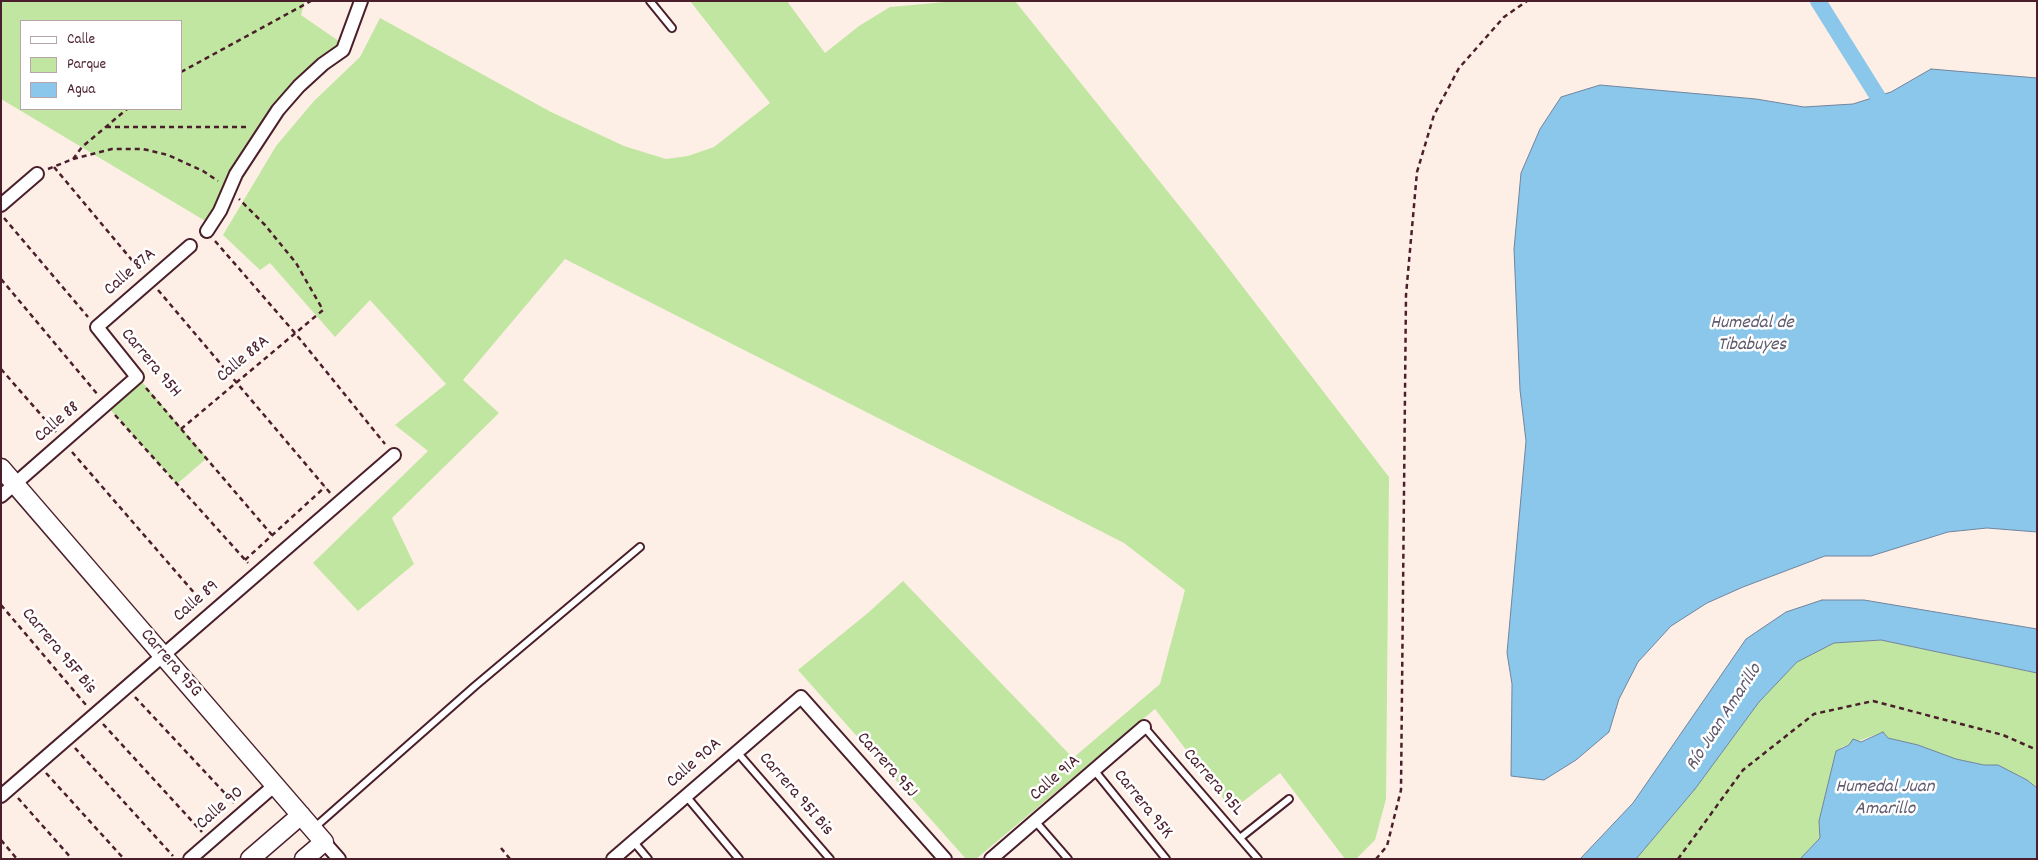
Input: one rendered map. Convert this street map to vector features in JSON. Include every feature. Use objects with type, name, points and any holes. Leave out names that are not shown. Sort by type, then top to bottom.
[{"type":"street","points":[[206,231],[220,211],[236,174],[268,126],[299,86],[323,64],[343,50],[361,1]]},
{"type":"street","points":[[1,205],[37,174]]},
{"type":"street","name":"Calle 87A","points":[[97,327],[190,246]]},
{"type":"street","name":"Carrera 95H","points":[[97,327],[137,377]]},
{"type":"street","name":"Calle 88","points":[[1,496],[137,377]]},
{"type":"street","name":"Calle 89","points":[[5,792],[394,455]]},
{"type":"street","name":"Carrera 95G","points":[[1,468],[339,859]]},
{"type":"street","name":"Calle 90A","points":[[613,859],[801,697]]},
{"type":"street","name":"Carrera 95J","points":[[801,697],[945,859]]},
{"type":"street","name":"Calle 91A","points":[[991,859],[1144,727]]},
{"type":"street","name":"Calle 90","points":[[190,859],[275,785]]},
{"type":"street","points":[[250,859],[300,815]]},
{"type":"street","points":[[304,859],[318,835]]},
{"type":"lane","points":[[650,1],[672,28]]},
{"type":"lane","points":[[318,835],[475,686],[640,546]]},
{"type":"lane","name":"Carrera 95L","points":[[1144,727],[1258,859]]},
{"type":"lane","name":"Carrera 95I Bis","points":[[737,752],[830,859]]},
{"type":"lane","name":"Carrera 95K","points":[[1094,770],[1166,859]]},
{"type":"lane","points":[[686,796],[739,859]]},
{"type":"lane","points":[[1240,838],[1289,799]]},
{"type":"lane","points":[[1035,821],[1068,859]]},
{"type":"lane","points":[[633,841],[648,859]]},
{"type":"path","points":[[182,71],[311,1]]},
{"type":"path","points":[[1376,859],[1387,846],[1401,790],[1406,295],[1417,172],[1434,115],[1458,68],[1504,17],[1527,1]]},
{"type":"path","points":[[37,174],[73,159],[82,147],[126,110]]},
{"type":"path","points":[[106,127],[268,126]]},
{"type":"path","points":[[54,167],[339,503]]},
{"type":"path","name":"Carrera 95H","points":[[1,215],[97,327]]},
{"type":"path","points":[[206,231],[295,333],[394,455]]},
{"type":"path","points":[[1,279],[106,405],[258,574]]},
{"type":"path","name":"Calle 88A","points":[[182,428],[323,310]]},
{"type":"path","points":[[1,369],[212,613]]},
{"type":"path","name":"Carrera 95H","points":[[137,377],[272,535]]},
{"type":"path","points":[[245,560],[325,487]]},
{"type":"path","name":"Carrera 95F Bis","points":[[1,605],[95,715],[202,832]]},
{"type":"path","points":[[126,687],[234,803]]},
{"type":"path","points":[[1678,859],[1743,770],[1814,714],[1873,702],[2003,735],[2037,750]]},
{"type":"path","points":[[67,739],[173,856]]},
{"type":"path","points":[[38,764],[124,859]]},
{"type":"path","points":[[5,792],[72,859]]},
{"type":"path","points":[[1,840],[17,859]]},
{"type":"path","points":[[501,848],[510,859]]},
{"type":"green space","points":[[1,1],[305,1],[301,15],[343,44],[267,114],[265,127],[225,184],[207,222],[1,99]]},
{"type":"green space","points":[[690,1],[787,1],[825,53],[859,26],[890,7],[956,1],[1015,1],[1213,248],[1389,477],[1386,799],[1375,840],[1356,859],[1345,859],[1280,773],[1232,810],[1155,709],[976,859],[966,859],[798,670],[869,612],[903,581],[1073,758],[1160,684],[1185,590],[1124,543],[565,259],[463,380],[499,413],[392,518],[414,564],[358,611],[313,563],[428,451],[395,425],[446,384],[370,300],[335,337],[270,263],[260,270],[223,235],[276,146],[314,101],[360,57],[380,18],[551,112],[624,146],[666,159],[688,156],[714,147],[770,103]]},
{"type":"green space","points":[[138,377],[207,458],[177,484],[106,405]]},
{"type":"green space","points":[[1881,640],[2037,673],[2037,788],[2027,780],[1998,765],[1984,765],[1956,759],[1918,745],[1888,738],[1883,732],[1842,747],[1836,752],[1819,821],[1820,838],[1800,859],[1636,859],[1695,789],[1759,702],[1797,662],[1834,643]]},
{"type":"water","name":"Humedal de Tibabuyes","points":[[1931,69],[2037,78],[2037,532],[1987,528],[1948,532],[1871,556],[1825,556],[1743,587],[1707,603],[1671,626],[1638,662],[1619,699],[1609,732],[1576,760],[1544,780],[1511,776],[1512,684],[1507,653],[1526,441],[1520,390],[1514,249],[1521,173],[1540,129],[1561,97],[1600,85],[1756,99],[1804,107],[1853,104],[1891,92]]},
{"type":"water","name":"Río Juan Amarillo","points":[[1822,600],[1864,600],[2037,629],[2037,673],[1881,640],[1834,643],[1797,662],[1759,702],[1695,789],[1636,859],[1580,859],[1633,803],[1746,639],[1786,612]]},
{"type":"water","name":"Humedal Juan Amarillo","points":[[1883,732],[1888,738],[1918,745],[1956,759],[1984,765],[1998,765],[2027,780],[2037,788],[2037,859],[1800,859],[1820,838],[1819,821],[1836,751],[1849,745],[1853,739],[1861,742]]},
{"type":"waterway","points":[[1818,1],[1878,97]]}]
